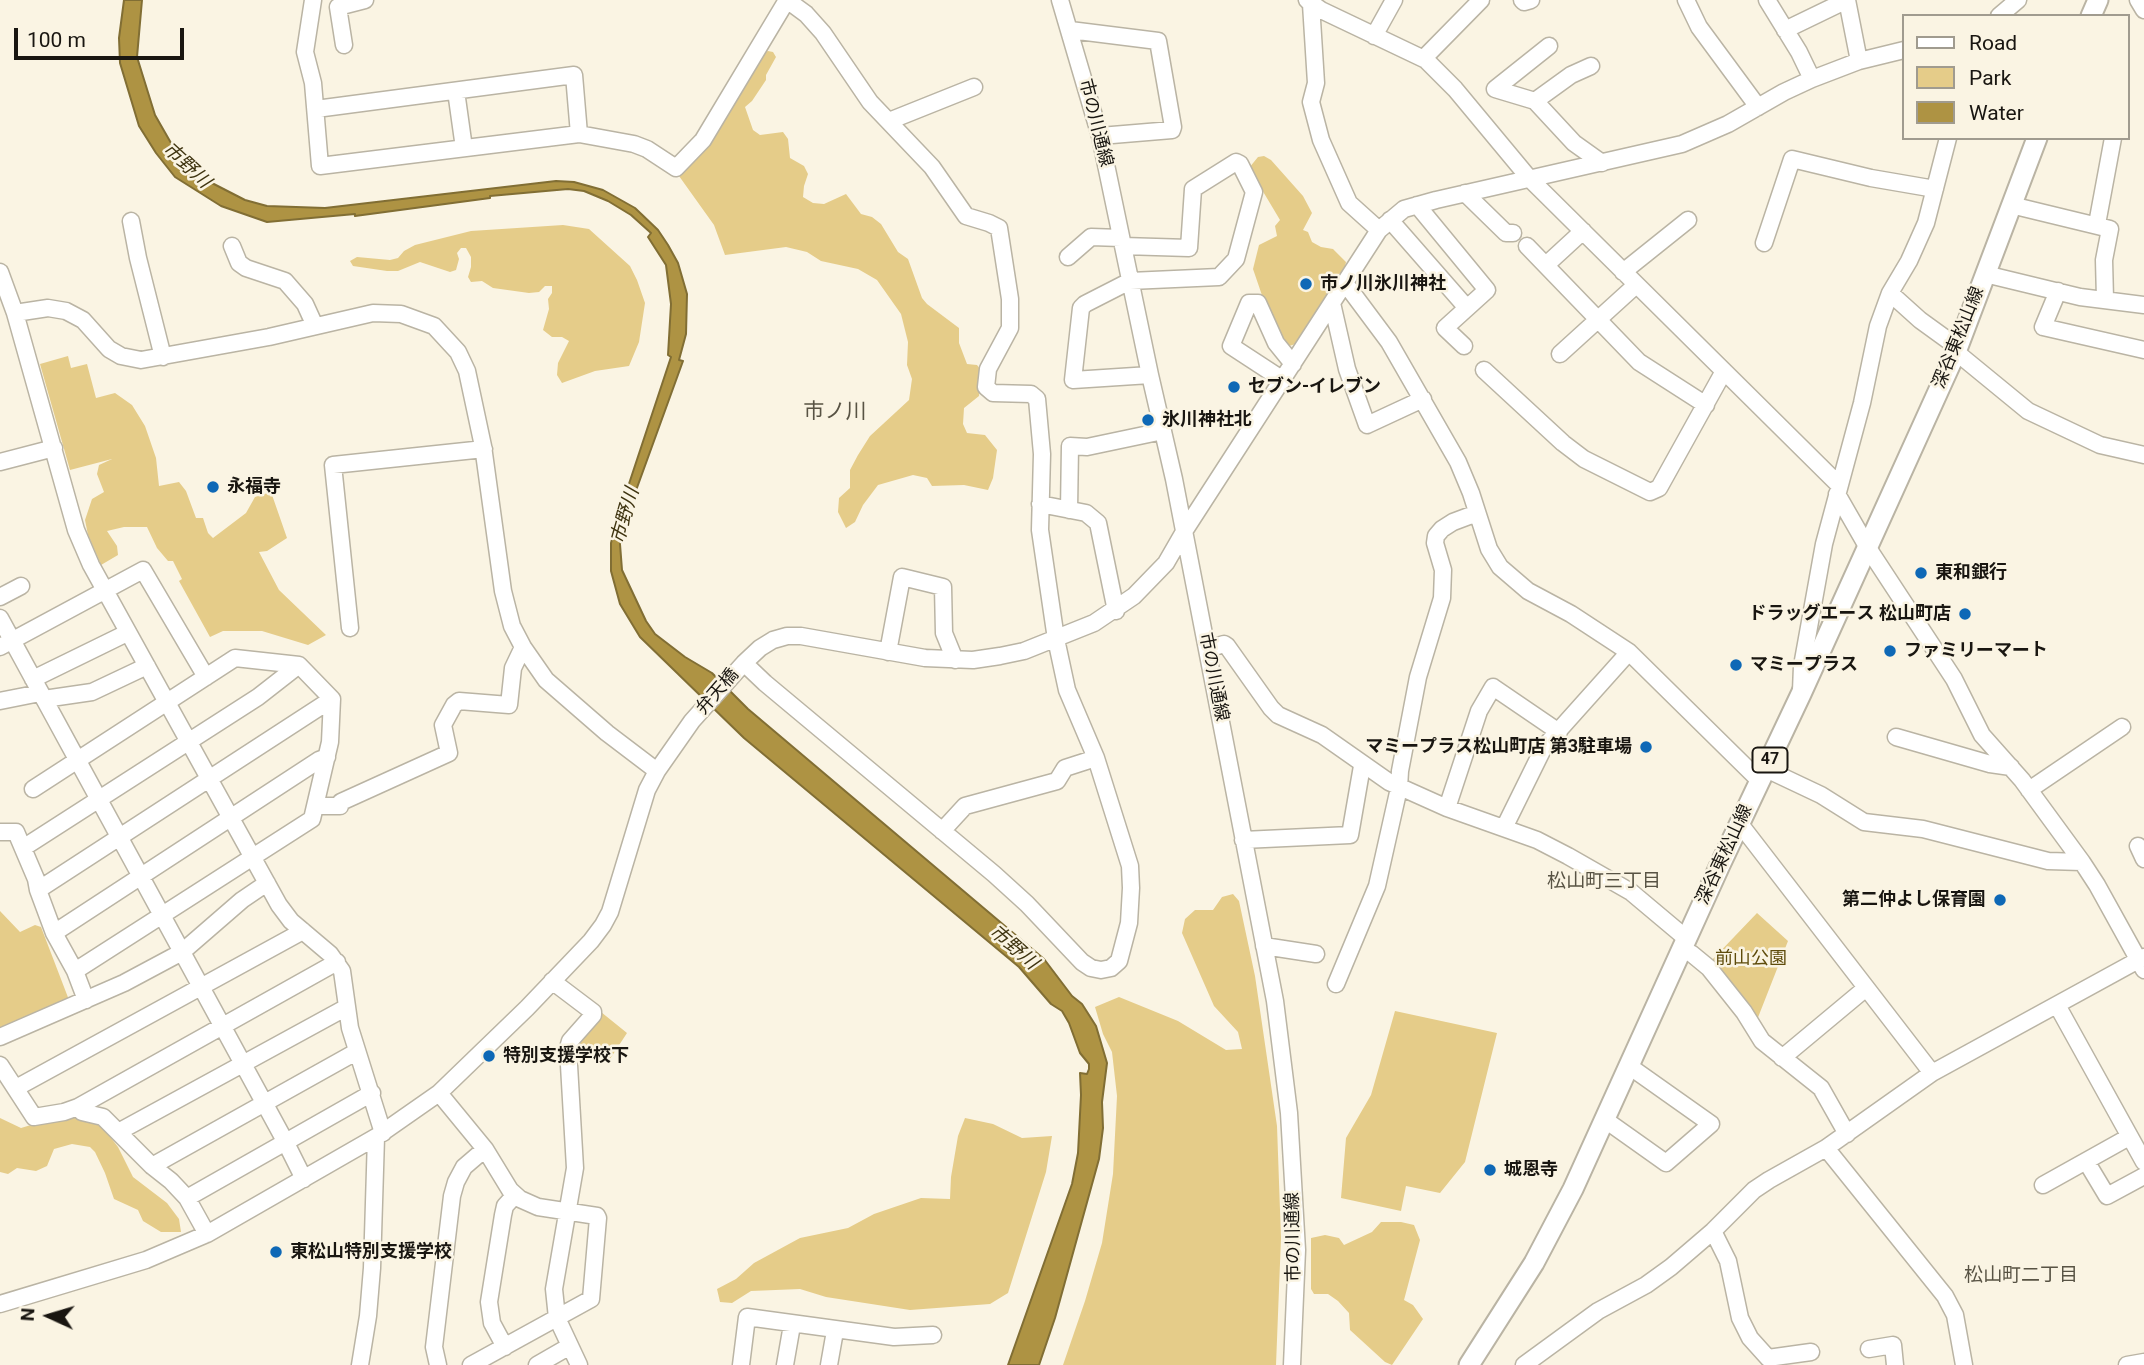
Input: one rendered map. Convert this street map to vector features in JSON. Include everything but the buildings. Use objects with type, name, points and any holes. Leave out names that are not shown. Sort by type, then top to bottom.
[{"type":"main road","name":"深谷東松山線","points":[[1469,1365],[1534,1263],[1573,1189],[1868,548],[1957,348],[2036,140]]},
{"type":"street","points":[[313,0],[305,52],[313,83],[320,166],[579,134],[634,144],[677,168],[703,140],[787,0],[806,14],[823,33],[870,102],[932,167],[966,216],[999,228],[1010,299],[1010,328],[988,369],[986,387],[993,393],[1031,394],[1037,399],[1042,454],[1040,530],[1056,639],[1067,690],[1096,758],[1130,866],[1129,923],[1119,961],[1111,968],[1101,970],[1082,962],[1027,904],[744,663]]},
{"type":"street","points":[[344,45],[338,7],[365,0]]},
{"type":"street","name":"市の川通線","points":[[1060,0],[1100,136],[1185,530],[1275,1002],[1289,1113],[1297,1250],[1292,1365]]},
{"type":"street","points":[[1374,36],[1394,0]]},
{"type":"street","points":[[1424,58],[1481,0]]},
{"type":"street","points":[[1522,0],[1531,0]]},
{"type":"street","points":[[1686,0],[1699,27],[1758,107]]},
{"type":"street","points":[[1767,0],[1812,79]]},
{"type":"street","points":[[1784,30],[1847,0],[1859,61]]},
{"type":"street","points":[[2000,14],[2018,0]]},
{"type":"street","points":[[2138,0],[2144,10]]},
{"type":"street","points":[[1309,2],[1374,36],[1424,58],[1455,89],[1529,178],[1724,371],[1838,490],[1868,548],[1946,667],[1982,735],[2011,767],[2082,862],[2142,963],[2057,1005],[1932,1073],[1826,1148],[1754,1190],[1713,1231],[1652,1280],[1598,1311],[1524,1365]]},
{"type":"street","points":[[1309,2],[1315,83],[1311,102],[1321,140],[1349,204],[1384,225],[1467,308]]},
{"type":"street","points":[[1070,30],[1158,41],[1172,130],[1100,136]]},
{"type":"street","points":[[1549,46],[1495,89],[1535,101],[1574,143],[1602,163]]},
{"type":"street","points":[[1384,225],[1404,209],[1417,205],[1698,139],[1812,79],[1859,61],[1902,50]]},
{"type":"street","points":[[1535,101],[1571,75],[1591,65]]},
{"type":"street","points":[[316,109],[574,75],[579,134]]},
{"type":"street","points":[[889,121],[974,87]]},
{"type":"street","points":[[456,91],[464,148]]},
{"type":"street","points":[[1801,694],[1804,651],[1824,544],[1862,403],[1878,326],[1890,293],[1909,261],[1926,223],[1947,140]]},
{"type":"street","points":[[2097,224],[2113,140]]},
{"type":"street","points":[[1764,243],[1792,159],[1871,178],[1935,188]]},
{"type":"street","points":[[1068,257],[1091,237],[1189,248],[1195,186],[1236,162],[1240,164],[1254,192],[1236,259],[1219,277],[1130,281],[1085,304],[1081,309],[1073,380],[1150,375]]},
{"type":"street","points":[[1465,193],[1506,233],[1514,233]]},
{"type":"street","points":[[1417,205],[1487,290],[1445,328],[1464,346]]},
{"type":"street","points":[[2011,205],[2110,229],[2104,260],[2105,299]]},
{"type":"street","points":[[1623,272],[1688,220]]},
{"type":"street","points":[[131,221],[163,357]]},
{"type":"street","name":"弁天橋","points":[[0,1304],[146,1260],[207,1234],[379,1135],[439,1093],[468,1067],[591,941],[610,912],[647,790],[657,771],[692,721],[744,663],[773,640],[800,636],[925,658],[955,660],[1000,656],[1056,639],[1116,611],[1166,563],[1384,225]]},
{"type":"street","points":[[1546,265],[1583,231]]},
{"type":"street","points":[[232,246],[239,263],[246,268],[285,282],[305,304],[315,326]]},
{"type":"street","points":[[1527,246],[1639,362],[1706,405]]},
{"type":"street","points":[[0,272],[15,313],[76,530],[104,592],[286,916],[337,962],[345,982],[356,1052],[372,1093],[379,1135],[368,1317],[360,1365]]},
{"type":"street","points":[[1985,274],[2080,297],[2144,305]]},
{"type":"street","points":[[1345,283],[1389,342],[1458,462],[1489,549],[1500,567],[1528,591],[1600,631],[1629,652],[1763,775],[1821,795],[1864,822],[1923,829],[2048,861],[2082,862]]},
{"type":"street","points":[[1560,354],[1636,285]]},
{"type":"street","points":[[2058,291],[2043,327],[2144,351]]},
{"type":"street","points":[[1890,293],[2028,411],[2099,445],[2144,455]]},
{"type":"street","points":[[1283,380],[1231,346],[1249,303],[1258,303],[1276,343],[1293,364]]},
{"type":"street","points":[[1332,303],[1347,369],[1367,425],[1423,399]]},
{"type":"street","points":[[15,313],[47,308],[66,311],[83,320],[100,341],[121,356],[141,360],[373,313],[416,318],[434,326],[458,352],[467,371],[484,449],[503,591],[512,626],[546,680],[607,733],[657,771]]},
{"type":"street","points":[[1484,370],[1584,459],[1650,492],[1659,488],[1724,371]]},
{"type":"street","points":[[1069,510],[1070,446],[1087,447],[1163,431]]},
{"type":"street","points":[[0,462],[54,448]]},
{"type":"street","points":[[350,628],[333,465],[484,449]]},
{"type":"street","points":[[1040,504],[1086,513],[1098,523],[1116,611]]},
{"type":"street","points":[[1336,984],[1377,886],[1399,788],[1418,677],[1444,586],[1436,536],[1453,522],[1477,513]]},
{"type":"street","points":[[6,644],[143,570],[206,677]]},
{"type":"street","points":[[888,652],[902,577],[943,587],[944,634],[955,660]]},
{"type":"street","points":[[0,597],[22,586]]},
{"type":"street","points":[[0,618],[6,644],[39,690],[304,1179]]},
{"type":"street","points":[[0,701],[39,690],[127,633]]},
{"type":"street","points":[[1208,649],[1224,644],[1227,646],[1270,708],[1278,715],[1322,735],[1363,766],[1399,788],[1537,840],[1631,892],[1709,968],[1744,1012],[1762,1041],[1821,1088],[1847,1134]]},
{"type":"street","points":[[316,806],[340,806],[341,802],[449,753],[443,725],[454,705],[459,701],[509,705],[513,668],[523,647]]},
{"type":"street","points":[[1504,828],[1544,747],[1629,652]]},
{"type":"street","points":[[33,789],[235,658],[299,665],[332,699],[327,757],[312,819],[75,971]]},
{"type":"street","points":[[23,848],[258,697],[299,665]]},
{"type":"street","points":[[39,690],[92,692],[147,666]]},
{"type":"street","points":[[1447,808],[1479,711],[1493,687],[1559,732]]},
{"type":"street","points":[[38,890],[332,699]]},
{"type":"street","points":[[2029,790],[2122,727]]},
{"type":"street","points":[[1896,737],[1990,764],[2011,767]]},
{"type":"street","points":[[54,933],[327,757]]},
{"type":"street","points":[[942,831],[965,806],[1057,781],[1066,768],[1096,758]]},
{"type":"street","points":[[1243,840],[1350,835],[1363,766]]},
{"type":"street","points":[[1740,824],[1932,1073]]},
{"type":"street","points":[[0,832],[16,832],[54,933],[75,971],[86,999]]},
{"type":"street","points":[[0,1037],[124,983],[182,952],[242,900],[267,883]]},
{"type":"street","points":[[16,1088],[303,931]]},
{"type":"street","points":[[1264,946],[1316,954]]},
{"type":"street","points":[[0,1065],[34,1117],[64,1112],[78,1107],[337,962]]},
{"type":"street","points":[[552,981],[593,1012],[570,1041],[568,1048],[575,1154],[554,1289],[557,1318],[579,1365]]},
{"type":"street","points":[[1782,1058],[1866,988]]},
{"type":"street","points":[[2057,1005],[2134,1136],[2144,1162]]},
{"type":"street","points":[[120,1131],[347,1007]]},
{"type":"street","points":[[152,1166],[356,1052]]},
{"type":"street","points":[[1604,1119],[1666,1163],[1711,1124],[1629,1066]]},
{"type":"street","points":[[187,1198],[372,1093]]},
{"type":"street","points":[[439,1093],[485,1149],[515,1195],[528,1204],[598,1218],[592,1297],[471,1365]]},
{"type":"street","points":[[78,1107],[82,1112],[103,1117],[120,1131],[152,1166],[187,1198],[207,1234]]},
{"type":"street","points":[[2043,1185],[2134,1136]]},
{"type":"street","points":[[1826,1148],[1945,1296],[1955,1315],[1964,1365]]},
{"type":"street","points":[[438,1365],[434,1347],[436,1325],[454,1189],[464,1167],[485,1149]]},
{"type":"street","points":[[2086,1161],[2107,1196],[2144,1176]]},
{"type":"street","points":[[505,1347],[492,1323],[489,1302],[503,1214],[505,1206],[515,1195]]},
{"type":"street","points":[[1713,1231],[1728,1261],[1740,1318],[1750,1338],[1768,1358],[1811,1352]]},
{"type":"street","points":[[741,1365],[747,1317],[894,1337],[933,1335]]},
{"type":"street","points":[[785,1365],[792,1325]]},
{"type":"street","points":[[829,1365],[835,1331]]},
{"type":"street","points":[[1869,1349],[1893,1345],[1895,1365]]},
{"type":"street","points":[[537,1365],[570,1346]]},
{"type":"street","points":[[2127,1365],[2144,1362]]},
{"type":"green space","points":[[773,52],[776,57],[766,80],[745,107],[753,130],[760,135],[783,132],[788,139],[790,158],[804,166],[808,174],[803,197],[813,203],[824,204],[846,194],[861,214],[872,217],[881,224],[898,252],[908,259],[922,298],[959,328],[959,343],[967,364],[977,365],[981,370],[979,396],[964,408],[963,424],[967,433],[985,435],[997,450],[993,478],[988,490],[964,485],[932,486],[927,478],[913,475],[878,485],[863,505],[855,522],[846,528],[838,512],[839,498],[850,488],[850,470],[870,436],[909,400],[912,379],[907,365],[908,342],[901,314],[877,280],[858,269],[821,261],[807,252],[786,247],[725,255],[714,225],[679,176],[762,53]]},
{"type":"green space","points":[[1264,156],[1271,160],[1303,196],[1312,213],[1303,230],[1308,232],[1312,242],[1333,249],[1346,262],[1341,273],[1325,279],[1330,293],[1299,343],[1289,346],[1284,342],[1266,307],[1253,269],[1259,245],[1277,236],[1275,226],[1280,220],[1249,168],[1258,157]]},
{"type":"green space","points":[[563,225],[589,229],[630,266],[637,280],[645,303],[639,342],[629,366],[595,371],[562,383],[557,375],[558,363],[569,341],[562,337],[552,337],[543,330],[552,286],[529,293],[493,288],[482,281],[471,282],[468,277],[471,257],[466,248],[461,248],[457,253],[459,259],[456,270],[450,272],[420,262],[398,271],[387,271],[353,266],[350,261],[357,257],[390,260],[398,258],[415,245],[471,231]]},
{"type":"green space","points":[[68,356],[71,368],[87,364],[96,398],[115,393],[132,405],[145,426],[156,458],[159,486],[179,482],[186,491],[196,518],[203,518],[208,533],[213,538],[246,513],[255,497],[271,492],[287,538],[267,551],[259,552],[279,590],[326,635],[308,645],[262,631],[223,631],[210,637],[179,581],[182,579],[173,561],[168,561],[157,548],[147,527],[124,527],[107,531],[117,546],[118,555],[101,565],[88,535],[85,520],[92,499],[104,492],[97,474],[99,465],[112,459],[70,470],[40,364]]},
{"type":"green space","points":[[1233,894],[1239,901],[1255,976],[1277,1126],[1281,1238],[1276,1365],[1063,1365],[1102,1243],[1113,1174],[1117,1096],[1112,1052],[1095,1007],[1119,997],[1178,1021],[1226,1050],[1242,1049],[1238,1032],[1214,1006],[1182,933],[1185,919],[1195,910],[1213,910],[1222,897]]},
{"type":"green space","points":[[0,911],[20,932],[35,925],[41,927],[69,1000],[0,1030]]},
{"type":"green space","name":"前山公園","points":[[1757,913],[1788,941],[1757,1020],[1712,960]]},
{"type":"green space","points":[[1395,1011],[1497,1033],[1465,1162],[1440,1193],[1406,1186],[1401,1211],[1341,1198],[1346,1138],[1371,1095]]},
{"type":"green space","points":[[601,1012],[627,1033],[608,1062],[575,1057],[574,1045]]},
{"type":"green space","points":[[77,1111],[98,1121],[118,1147],[133,1177],[167,1203],[179,1219],[181,1232],[161,1232],[143,1221],[138,1210],[114,1199],[105,1173],[90,1147],[72,1144],[54,1149],[47,1166],[36,1171],[17,1168],[8,1174],[0,1172],[0,1118],[21,1128]]},
{"type":"green space","points":[[965,1118],[993,1124],[1022,1138],[1052,1136],[1046,1172],[1008,1293],[990,1304],[910,1310],[826,1297],[800,1289],[751,1291],[732,1303],[720,1302],[717,1289],[736,1279],[754,1263],[800,1238],[848,1228],[874,1214],[921,1198],[950,1199],[958,1136]]},
{"type":"green space","points":[[1381,1222],[1414,1225],[1420,1240],[1404,1300],[1413,1305],[1423,1319],[1392,1365],[1385,1362],[1350,1330],[1349,1313],[1338,1301],[1328,1294],[1314,1294],[1311,1289],[1311,1238],[1325,1235],[1339,1238],[1344,1245],[1372,1232]]},
{"type":"water","name":"市野川","points":[[124,0],[142,0],[137,57],[155,115],[171,143],[190,166],[208,181],[245,200],[267,206],[325,208],[556,181],[574,182],[603,190],[635,208],[658,230],[678,263],[687,294],[686,334],[679,360],[683,361],[630,507],[620,544],[622,570],[646,621],[655,634],[712,673],[748,709],[1044,959],[1072,996],[1082,1004],[1096,1026],[1107,1063],[1099,1159],[1055,1318],[1039,1365],[1008,1365],[1072,1184],[1078,1153],[1080,1073],[1087,1074],[1089,1064],[1080,1053],[1069,1023],[1062,1011],[1051,1004],[1019,967],[744,738],[640,637],[620,604],[611,571],[611,543],[671,357],[668,355],[671,304],[666,265],[648,237],[651,233],[631,215],[608,201],[584,191],[568,189],[490,196],[355,216],[267,222],[221,206],[175,177],[139,126],[120,63],[119,38]]},
{"type":"place","name":"市ノ川氷川神社","points":[[1306,284]]},
{"type":"place","name":"セブン-イレブン","points":[[1234,387]]},
{"type":"place","name":"氷川神社北","points":[[1148,420]]},
{"type":"place","name":"永福寺","points":[[213,487]]},
{"type":"place","name":"東和銀行","points":[[1921,573]]},
{"type":"place","name":"ドラッグエース 松山町店","points":[[1965,614]]},
{"type":"place","name":"ファミリーマート","points":[[1890,651]]},
{"type":"place","name":"マミープラス","points":[[1736,665]]},
{"type":"place","name":"マミープラス松山町店 第3駐車場","points":[[1646,747]]},
{"type":"place","name":"第二仲よし保育園","points":[[2000,900]]},
{"type":"place","name":"特別支援学校下","points":[[489,1056]]},
{"type":"place","name":"城恩寺","points":[[1490,1170]]},
{"type":"place","name":"東松山特別支援学校","points":[[276,1252]]},
{"type":"district","name":"市ノ川","points":[[835,413]]},
{"type":"district","name":"松山町三丁目","points":[[1604,882]]},
{"type":"district","name":"松山町二丁目","points":[[2021,1276]]}]
